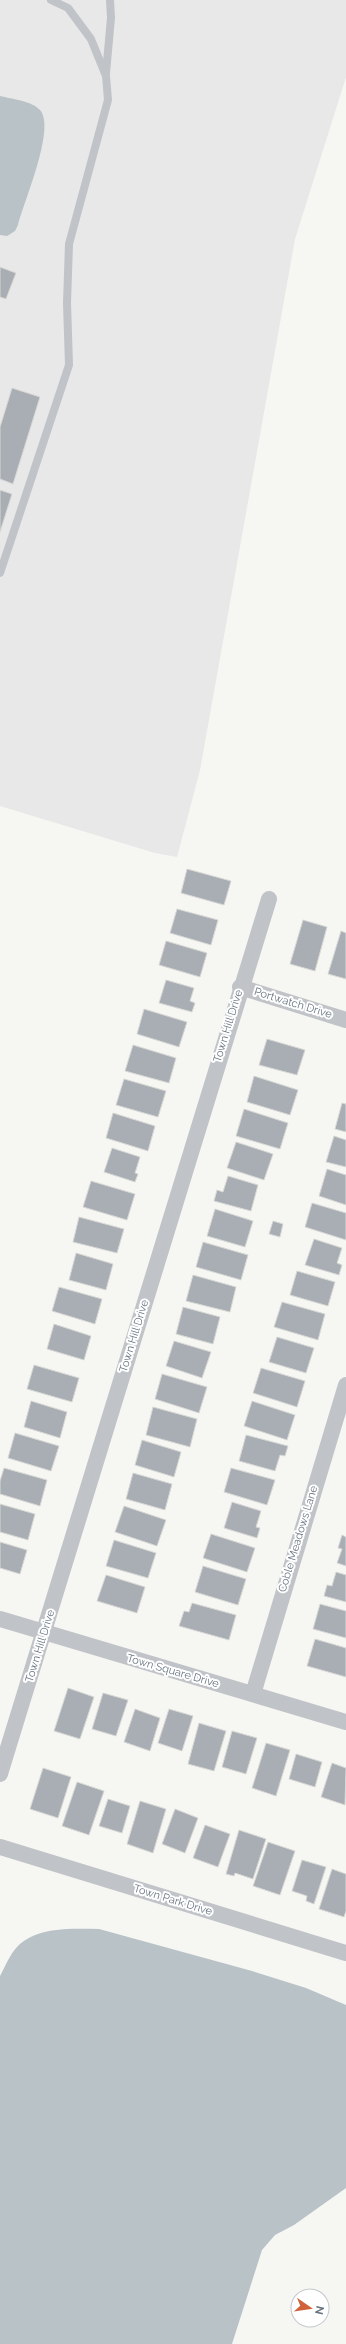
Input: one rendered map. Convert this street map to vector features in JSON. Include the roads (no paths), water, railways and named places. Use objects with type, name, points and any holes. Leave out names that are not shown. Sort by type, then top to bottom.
[{"type":"street","name":"Town Hill Drive","points":[[0,1774],[240,987],[269,899]]},
{"type":"street","name":"Portwatch Drive","points":[[240,987],[346,1020]]},
{"type":"street","name":"Coble Meadows Lane","points":[[253,1694],[346,1385]]},
{"type":"street","name":"Town Square Drive","points":[[0,1619],[346,1722]]},
{"type":"street","name":"Town Park Drive","points":[[0,1847],[346,1953]]},
{"type":"lane","points":[[51,0],[68,8],[91,39],[106,76]]},
{"type":"lane","points":[[0,573],[69,365],[67,303],[69,244],[108,100],[106,76],[111,18],[110,0]]}]
